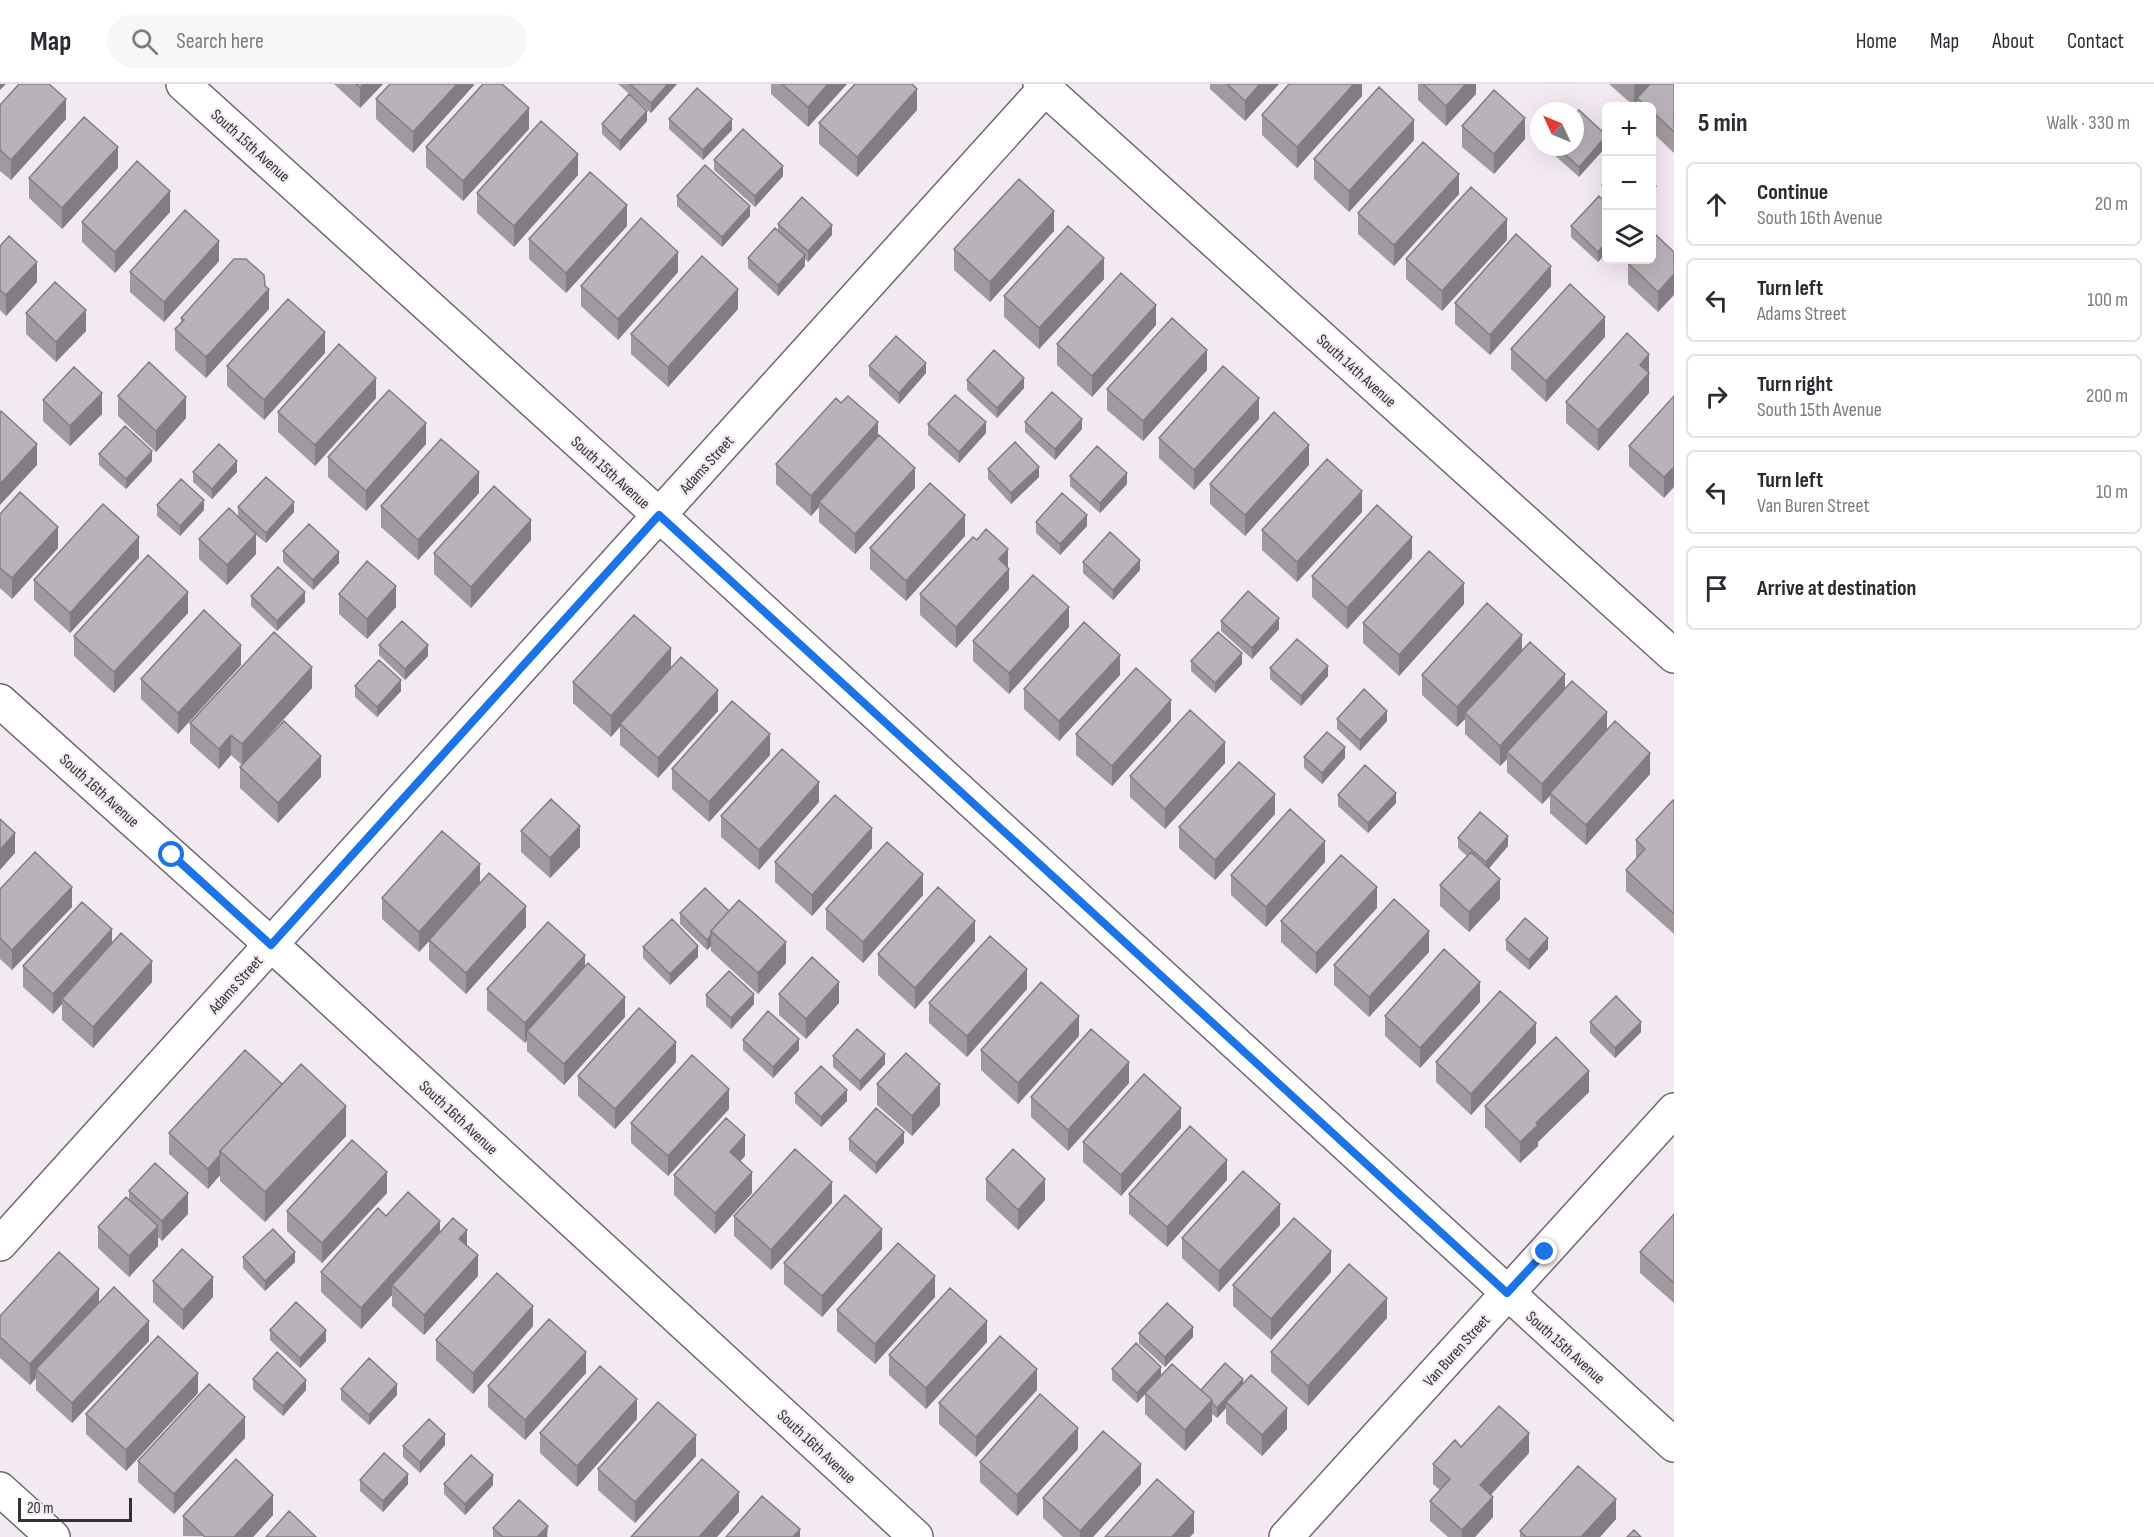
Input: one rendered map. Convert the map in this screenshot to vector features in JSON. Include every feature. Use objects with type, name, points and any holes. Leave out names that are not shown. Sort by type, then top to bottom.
[{"type":"street","name":"South 15th Avenue","points":[[183,84],[659,515],[1674,1445]]},
{"type":"street","name":"Adams Street","points":[[0,1244],[1044,86]]},
{"type":"street","name":"South 14th Avenue","points":[[1044,86],[1674,656]]},
{"type":"street","name":"South 16th Avenue","points":[[0,700],[271,945],[916,1537]]},
{"type":"street","name":"Van Buren Street","points":[[1286,1537],[1674,1110]]},
{"type":"street","points":[[0,1490],[53,1537]]},
{"type":"building","points":[[19,84],[49,84],[66,99],[11,160],[0,150],[0,105]]},
{"type":"building","points":[[390,84],[457,84],[413,132],[376,99]]},
{"type":"building","points":[[483,84],[502,84],[529,108],[463,181],[426,147]]},
{"type":"building","points":[[630,84],[668,84],[651,103]]},
{"type":"building","points":[[782,84],[828,84],[808,107]]},
{"type":"building","points":[[855,84],[912,84],[917,89],[857,157],[819,123]]},
{"type":"building","points":[[1227,84],[1260,84],[1245,101]]},
{"type":"building","points":[[1289,84],[1354,84],[1297,147],[1262,115]]},
{"type":"building","points":[[1423,84],[1466,84],[1446,106]]},
{"type":"building","points":[[1650,84],[1674,84],[1674,132],[1656,115],[1656,102],[1642,102],[1637,98]]},
{"type":"building","points":[[1379,87],[1414,120],[1349,191],[1314,159]]},
{"type":"building","points":[[697,88],[732,119],[703,150],[669,119]]},
{"type":"building","points":[[1494,90],[1525,118],[1494,154],[1462,126]]},
{"type":"building","points":[[629,94],[647,111],[620,141],[602,124]]},
{"type":"building","points":[[1584,115],[1602,131],[1602,141],[1579,167],[1567,156],[1584,156]]},
{"type":"building","points":[[84,117],[118,147],[62,208],[29,178]]},
{"type":"building","points":[[541,121],[578,154],[514,226],[477,193]]},
{"type":"building","points":[[743,129],[783,166],[755,196],[714,160]]},
{"type":"building","points":[[1423,142],[1459,174],[1394,245],[1358,213]]},
{"type":"building","points":[[137,161],[170,191],[115,252],[82,222]]},
{"type":"building","points":[[705,165],[750,206],[722,237],[677,196]]},
{"type":"building","points":[[590,172],[627,205],[566,273],[529,239]]},
{"type":"building","points":[[1019,179],[1054,211],[990,282],[954,249]]},
{"type":"building","points":[[1471,187],[1507,219],[1442,291],[1406,259]]},
{"type":"building","points":[[1599,196],[1602,199],[1602,247],[1598,252],[1571,226]]},
{"type":"building","points":[[802,197],[832,225],[808,251],[778,224]]},
{"type":"building","points":[[185,210],[219,241],[164,302],[130,272]]},
{"type":"building","points":[[641,218],[678,252],[618,319],[581,286]]},
{"type":"building","points":[[1068,226],[1104,258],[1039,328],[1004,296]]},
{"type":"building","points":[[775,228],[805,255],[778,285],[748,258]]},
{"type":"building","points":[[1516,234],[1551,266],[1490,335],[1455,303]]},
{"type":"building","points":[[1656,235],[1674,252],[1674,274],[1658,292],[1629,264],[1656,264]]},
{"type":"building","points":[[9,236],[37,262],[6,295],[0,290],[0,246]]},
{"type":"building","points":[[702,256],[738,289],[668,367],[631,334]]},
{"type":"building","points":[[234,259],[246,259],[264,275],[265,286],[269,289],[206,357],[175,329],[184,320],[181,318]]},
{"type":"building","points":[[1121,273],[1156,305],[1092,376],[1057,344]]},
{"type":"building","points":[[55,282],[86,310],[56,342],[26,313]]},
{"type":"building","points":[[1570,284],[1605,317],[1546,381],[1511,349]]},
{"type":"building","points":[[288,299],[325,332],[264,400],[227,366]]},
{"type":"building","points":[[1172,318],[1207,350],[1143,421],[1107,389]]},
{"type":"building","points":[[1627,333],[1649,354],[1640,365],[1649,373],[1598,430],[1566,402]]},
{"type":"building","points":[[896,336],[926,363],[899,393],[869,366]]},
{"type":"building","points":[[339,344],[376,378],[315,445],[278,412]]},
{"type":"building","points":[[994,350],[1024,378],[997,408],[967,380]]},
{"type":"building","points":[[149,362],[186,397],[156,431],[118,396]]},
{"type":"building","points":[[1223,366],[1259,398],[1194,470],[1159,438]]},
{"type":"building","points":[[74,367],[102,393],[70,426],[43,400]]},
{"type":"building","points":[[389,390],[426,423],[366,491],[328,457]]},
{"type":"building","points":[[1052,392],[1082,419],[1055,449],[1025,422]]},
{"type":"building","points":[[955,395],[986,422],[959,452],[928,424]]},
{"type":"building","points":[[848,396],[878,422],[811,496],[776,464],[836,398],[841,403]]},
{"type":"building","points":[[1674,396],[1674,467],[1664,477],[1629,446]]},
{"type":"building","points":[[0,412],[37,444],[0,484]]},
{"type":"building","points":[[1274,412],[1309,445],[1245,515],[1210,484]]},
{"type":"building","points":[[125,426],[152,451],[126,479],[99,454]]},
{"type":"building","points":[[879,435],[915,468],[855,534],[819,502]]},
{"type":"building","points":[[441,439],[479,472],[418,540],[381,506]]},
{"type":"building","points":[[1015,442],[1039,467],[1011,493],[988,469]]},
{"type":"building","points":[[219,444],[237,461],[212,489],[193,472]]},
{"type":"building","points":[[1097,446],[1127,473],[1100,503],[1070,476]]},
{"type":"building","points":[[1327,459],[1362,491],[1297,562],[1262,530]]},
{"type":"building","points":[[266,477],[294,502],[266,533],[238,507]]},
{"type":"building","points":[[181,479],[204,500],[180,526],[157,505]]},
{"type":"building","points":[[930,483],[965,515],[906,581],[870,548]]},
{"type":"building","points":[[494,486],[531,520],[471,587],[434,553]]},
{"type":"building","points":[[20,492],[58,527],[12,578],[0,568],[0,514]]},
{"type":"building","points":[[1062,493],[1087,515],[1060,544],[1036,522]]},
{"type":"building","points":[[103,504],[139,537],[70,613],[34,580]]},
{"type":"building","points":[[1377,505],[1412,537],[1347,608],[1312,576]]},
{"type":"building","points":[[229,508],[256,534],[227,565],[199,539]]},
{"type":"building","points":[[309,524],[339,552],[313,580],[283,551]]},
{"type":"building","points":[[986,529],[1008,549],[999,559],[1009,569],[956,627],[920,594],[973,537],[977,540]]},
{"type":"building","points":[[1110,532],[1140,560],[1113,590],[1083,562]]},
{"type":"building","points":[[1429,551],[1464,583],[1399,655],[1363,623]]},
{"type":"building","points":[[148,555],[188,592],[114,672],[74,636]]},
{"type":"building","points":[[367,561],[396,586],[367,619],[339,594]]},
{"type":"building","points":[[278,567],[305,592],[277,621],[251,596]]},
{"type":"building","points":[[1033,575],[1069,607],[1009,673],[973,641]]},
{"type":"building","points":[[1248,591],[1279,618],[1252,648],[1221,621]]},
{"type":"building","points":[[1487,603],[1522,635],[1457,707],[1422,675]]},
{"type":"building","points":[[204,610],[241,645],[178,713],[141,679]]},
{"type":"building","points":[[634,615],[671,648],[611,716],[573,682]]},
{"type":"building","points":[[402,621],[428,645],[405,669],[379,645]]},
{"type":"building","points":[[1084,622],[1120,655],[1059,721],[1024,689]]},
{"type":"building","points":[[274,632],[312,667],[242,744],[231,735],[219,749],[190,723]]},
{"type":"building","points":[[1218,632],[1242,653],[1215,683],[1191,661]]},
{"type":"building","points":[[1297,639],[1328,666],[1301,696],[1270,668]]},
{"type":"building","points":[[1530,642],[1565,674],[1500,746],[1465,713]]},
{"type":"building","points":[[681,657],[718,690],[658,758],[620,724]]},
{"type":"building","points":[[379,660],[401,680],[377,707],[355,686]]},
{"type":"building","points":[[1136,668],[1171,700],[1112,766],[1076,734]]},
{"type":"building","points":[[1572,681],[1607,712],[1542,784],[1507,752]]},
{"type":"building","points":[[1364,689],[1387,711],[1360,740],[1337,719]]},
{"type":"building","points":[[732,701],[770,734],[709,802],[672,769]]},
{"type":"building","points":[[1190,710],[1225,742],[1165,809],[1130,776]]},
{"type":"building","points":[[284,721],[321,756],[278,803],[240,767]]},
{"type":"building","points":[[1615,721],[1650,753],[1586,825],[1550,793]]},
{"type":"building","points":[[1327,732],[1345,747],[1322,773],[1304,757]]},
{"type":"building","points":[[782,749],[819,782],[759,850],[721,816]]},
{"type":"building","points":[[1239,762],[1275,794],[1215,860],[1179,827]]},
{"type":"building","points":[[1365,765],[1396,793],[1368,823],[1338,795]]},
{"type":"building","points":[[835,795],[872,828],[812,895],[775,862]]},
{"type":"building","points":[[551,799],[580,826],[550,858],[521,831]]},
{"type":"building","points":[[1673,800],[1674,914],[1626,870],[1645,849],[1636,840]]},
{"type":"building","points":[[1290,809],[1325,841],[1266,907],[1231,875]]},
{"type":"building","points":[[1480,812],[1508,836],[1486,862],[1458,838]]},
{"type":"building","points":[[0,819],[15,833],[0,850]]},
{"type":"building","points":[[442,831],[480,864],[419,932],[382,898]]},
{"type":"building","points":[[887,842],[923,874],[863,942],[826,909]]},
{"type":"building","points":[[35,852],[72,887],[12,950],[0,938],[0,889]]},
{"type":"building","points":[[1471,852],[1500,879],[1469,912],[1440,885]]},
{"type":"building","points":[[1341,855],[1377,887],[1316,953],[1281,921]]},
{"type":"building","points":[[489,873],[526,906],[466,973],[429,940]]},
{"type":"building","points":[[938,887],[975,921],[915,988],[878,954]]},
{"type":"building","points":[[705,888],[729,911],[711,931],[707,940],[680,913]]},
{"type":"building","points":[[1394,899],[1429,931],[1369,997],[1334,965]]},
{"type":"building","points":[[739,900],[786,942],[758,973],[711,931]]},
{"type":"building","points":[[82,902],[112,929],[53,994],[23,966]]},
{"type":"building","points":[[1525,918],[1548,938],[1529,960],[1506,940]]},
{"type":"building","points":[[672,919],[698,946],[670,974],[643,947]]},
{"type":"building","points":[[548,922],[585,955],[525,1023],[487,989]]},
{"type":"building","points":[[121,933],[152,961],[93,1027],[62,999]]},
{"type":"building","points":[[990,936],[1027,969],[967,1036],[929,1003]]},
{"type":"building","points":[[1444,949],[1480,982],[1420,1048],[1385,1016]]},
{"type":"building","points":[[812,957],[839,982],[806,1019],[779,994]]},
{"type":"building","points":[[588,963],[625,997],[564,1064],[527,1031]]},
{"type":"building","points":[[729,971],[754,994],[731,1018],[706,995]]},
{"type":"building","points":[[1041,982],[1079,1016],[1018,1083],[981,1050]]},
{"type":"building","points":[[1500,991],[1536,1023],[1471,1094],[1436,1062]]},
{"type":"building","points":[[1616,996],[1641,1022],[1615,1048],[1590,1022]]},
{"type":"building","points":[[639,1008],[676,1042],[615,1109],[578,1076]]},
{"type":"building","points":[[768,1011],[799,1039],[773,1067],[743,1040]]},
{"type":"building","points":[[857,1029],[885,1054],[860,1081],[833,1056]]},
{"type":"building","points":[[1091,1029],[1129,1062],[1068,1130],[1031,1097]]},
{"type":"building","points":[[1556,1037],[1589,1071],[1520,1142],[1485,1106]]},
{"type":"building","points":[[245,1050],[282,1084],[220,1151],[220,1155],[208,1169],[169,1133]]},
{"type":"building","points":[[906,1053],[940,1084],[912,1116],[877,1084]]},
{"type":"building","points":[[692,1055],[729,1089],[668,1156],[631,1123]]},
{"type":"building","points":[[301,1064],[346,1106],[265,1192],[220,1151]]},
{"type":"building","points":[[821,1066],[847,1090],[821,1117],[795,1093]]},
{"type":"building","points":[[1144,1074],[1181,1108],[1121,1175],[1083,1142]]},
{"type":"building","points":[[876,1108],[904,1132],[876,1163],[849,1139]]},
{"type":"building","points":[[726,1118],[745,1135],[730,1152],[752,1172],[715,1213],[674,1175]]},
{"type":"building","points":[[1190,1126],[1227,1160],[1167,1227],[1129,1194]]},
{"type":"building","points":[[352,1140],[387,1172],[322,1243],[287,1211]]},
{"type":"building","points":[[795,1149],[832,1182],[771,1250],[734,1216]]},
{"type":"building","points":[[1013,1149],[1045,1179],[1018,1210],[986,1179]]},
{"type":"building","points":[[155,1163],[188,1193],[162,1221],[129,1191]]},
{"type":"building","points":[[1243,1171],[1280,1204],[1219,1271],[1182,1238]]},
{"type":"building","points":[[408,1192],[440,1221],[361,1308],[321,1272],[378,1208],[386,1216]]},
{"type":"building","points":[[845,1195],[882,1229],[822,1296],[784,1263]]},
{"type":"building","points":[[126,1197],[158,1226],[129,1256],[98,1227]]},
{"type":"building","points":[[1674,1214],[1674,1283],[1640,1252]]},
{"type":"building","points":[[453,1218],[467,1230],[459,1239],[478,1255],[424,1315],[392,1285]]},
{"type":"building","points":[[1294,1218],[1331,1251],[1271,1319],[1233,1285]]},
{"type":"building","points":[[273,1229],[295,1252],[265,1281],[243,1257]]},
{"type":"building","points":[[898,1243],[935,1276],[875,1344],[837,1310]]},
{"type":"building","points":[[182,1249],[213,1277],[183,1310],[153,1281]]},
{"type":"building","points":[[59,1252],[99,1289],[30,1364],[0,1337],[0,1316]]},
{"type":"building","points":[[1349,1264],[1387,1298],[1308,1386],[1271,1352]]},
{"type":"building","points":[[497,1273],[533,1306],[473,1373],[436,1340]]},
{"type":"building","points":[[114,1287],[149,1321],[72,1403],[36,1369]]},
{"type":"building","points":[[950,1288],[987,1321],[926,1388],[889,1355]]},
{"type":"building","points":[[296,1302],[326,1330],[300,1358],[270,1330]]},
{"type":"building","points":[[1167,1303],[1193,1327],[1165,1357],[1139,1333]]},
{"type":"building","points":[[549,1319],[586,1352],[525,1420],[488,1386]]},
{"type":"building","points":[[158,1336],[198,1373],[126,1450],[86,1414]]},
{"type":"building","points":[[1000,1336],[1037,1369],[976,1437],[939,1403]]},
{"type":"building","points":[[1136,1343],[1161,1367],[1137,1393],[1112,1369]]},
{"type":"building","points":[[277,1352],[306,1380],[283,1406],[253,1379]]},
{"type":"building","points":[[369,1358],[397,1384],[369,1415],[341,1389]]},
{"type":"building","points":[[1225,1363],[1243,1379],[1217,1408],[1201,1390]]},
{"type":"building","points":[[1172,1364],[1212,1400],[1185,1430],[1145,1393]]},
{"type":"building","points":[[600,1366],[637,1399],[577,1466],[540,1433]]},
{"type":"building","points":[[1251,1375],[1287,1408],[1262,1435],[1226,1402]]},
{"type":"building","points":[[209,1384],[245,1417],[174,1494],[138,1461]]},
{"type":"building","points":[[1040,1394],[1078,1428],[1017,1495],[980,1462]]},
{"type":"building","points":[[658,1402],[696,1435],[635,1502],[598,1469]]},
{"type":"building","points":[[1499,1406],[1529,1433],[1480,1485],[1493,1497],[1462,1530],[1430,1501],[1450,1479],[1433,1464],[1455,1440],[1461,1447]]},
{"type":"building","points":[[429,1419],[445,1434],[420,1462],[403,1446]]},
{"type":"building","points":[[1103,1431],[1141,1464],[1080,1531],[1043,1498]]},
{"type":"building","points":[[384,1453],[408,1474],[383,1501],[360,1480]]},
{"type":"building","points":[[471,1455],[493,1475],[465,1504],[444,1484]]},
{"type":"building","points":[[236,1459],[273,1495],[234,1537],[205,1537],[183,1516]]},
{"type":"building","points":[[702,1459],[739,1492],[699,1537],[631,1537]]},
{"type":"building","points":[[1578,1466],[1616,1499],[1581,1537],[1526,1537],[1520,1531]]},
{"type":"building","points":[[1157,1479],[1194,1512],[1172,1537],[1105,1537]]},
{"type":"building","points":[[762,1496],[800,1529],[793,1537],[726,1537]]},
{"type":"building","points":[[519,1500],[548,1526],[537,1537],[503,1537],[493,1528]]},
{"type":"building","points":[[289,1511],[316,1537],[266,1537]]},
{"type":"building","points":[[1634,1530],[1641,1537],[1627,1537]]},
{"type":"route","points":[[172,855],[271,945],[659,515],[1507,1293],[1545,1252]]}]
